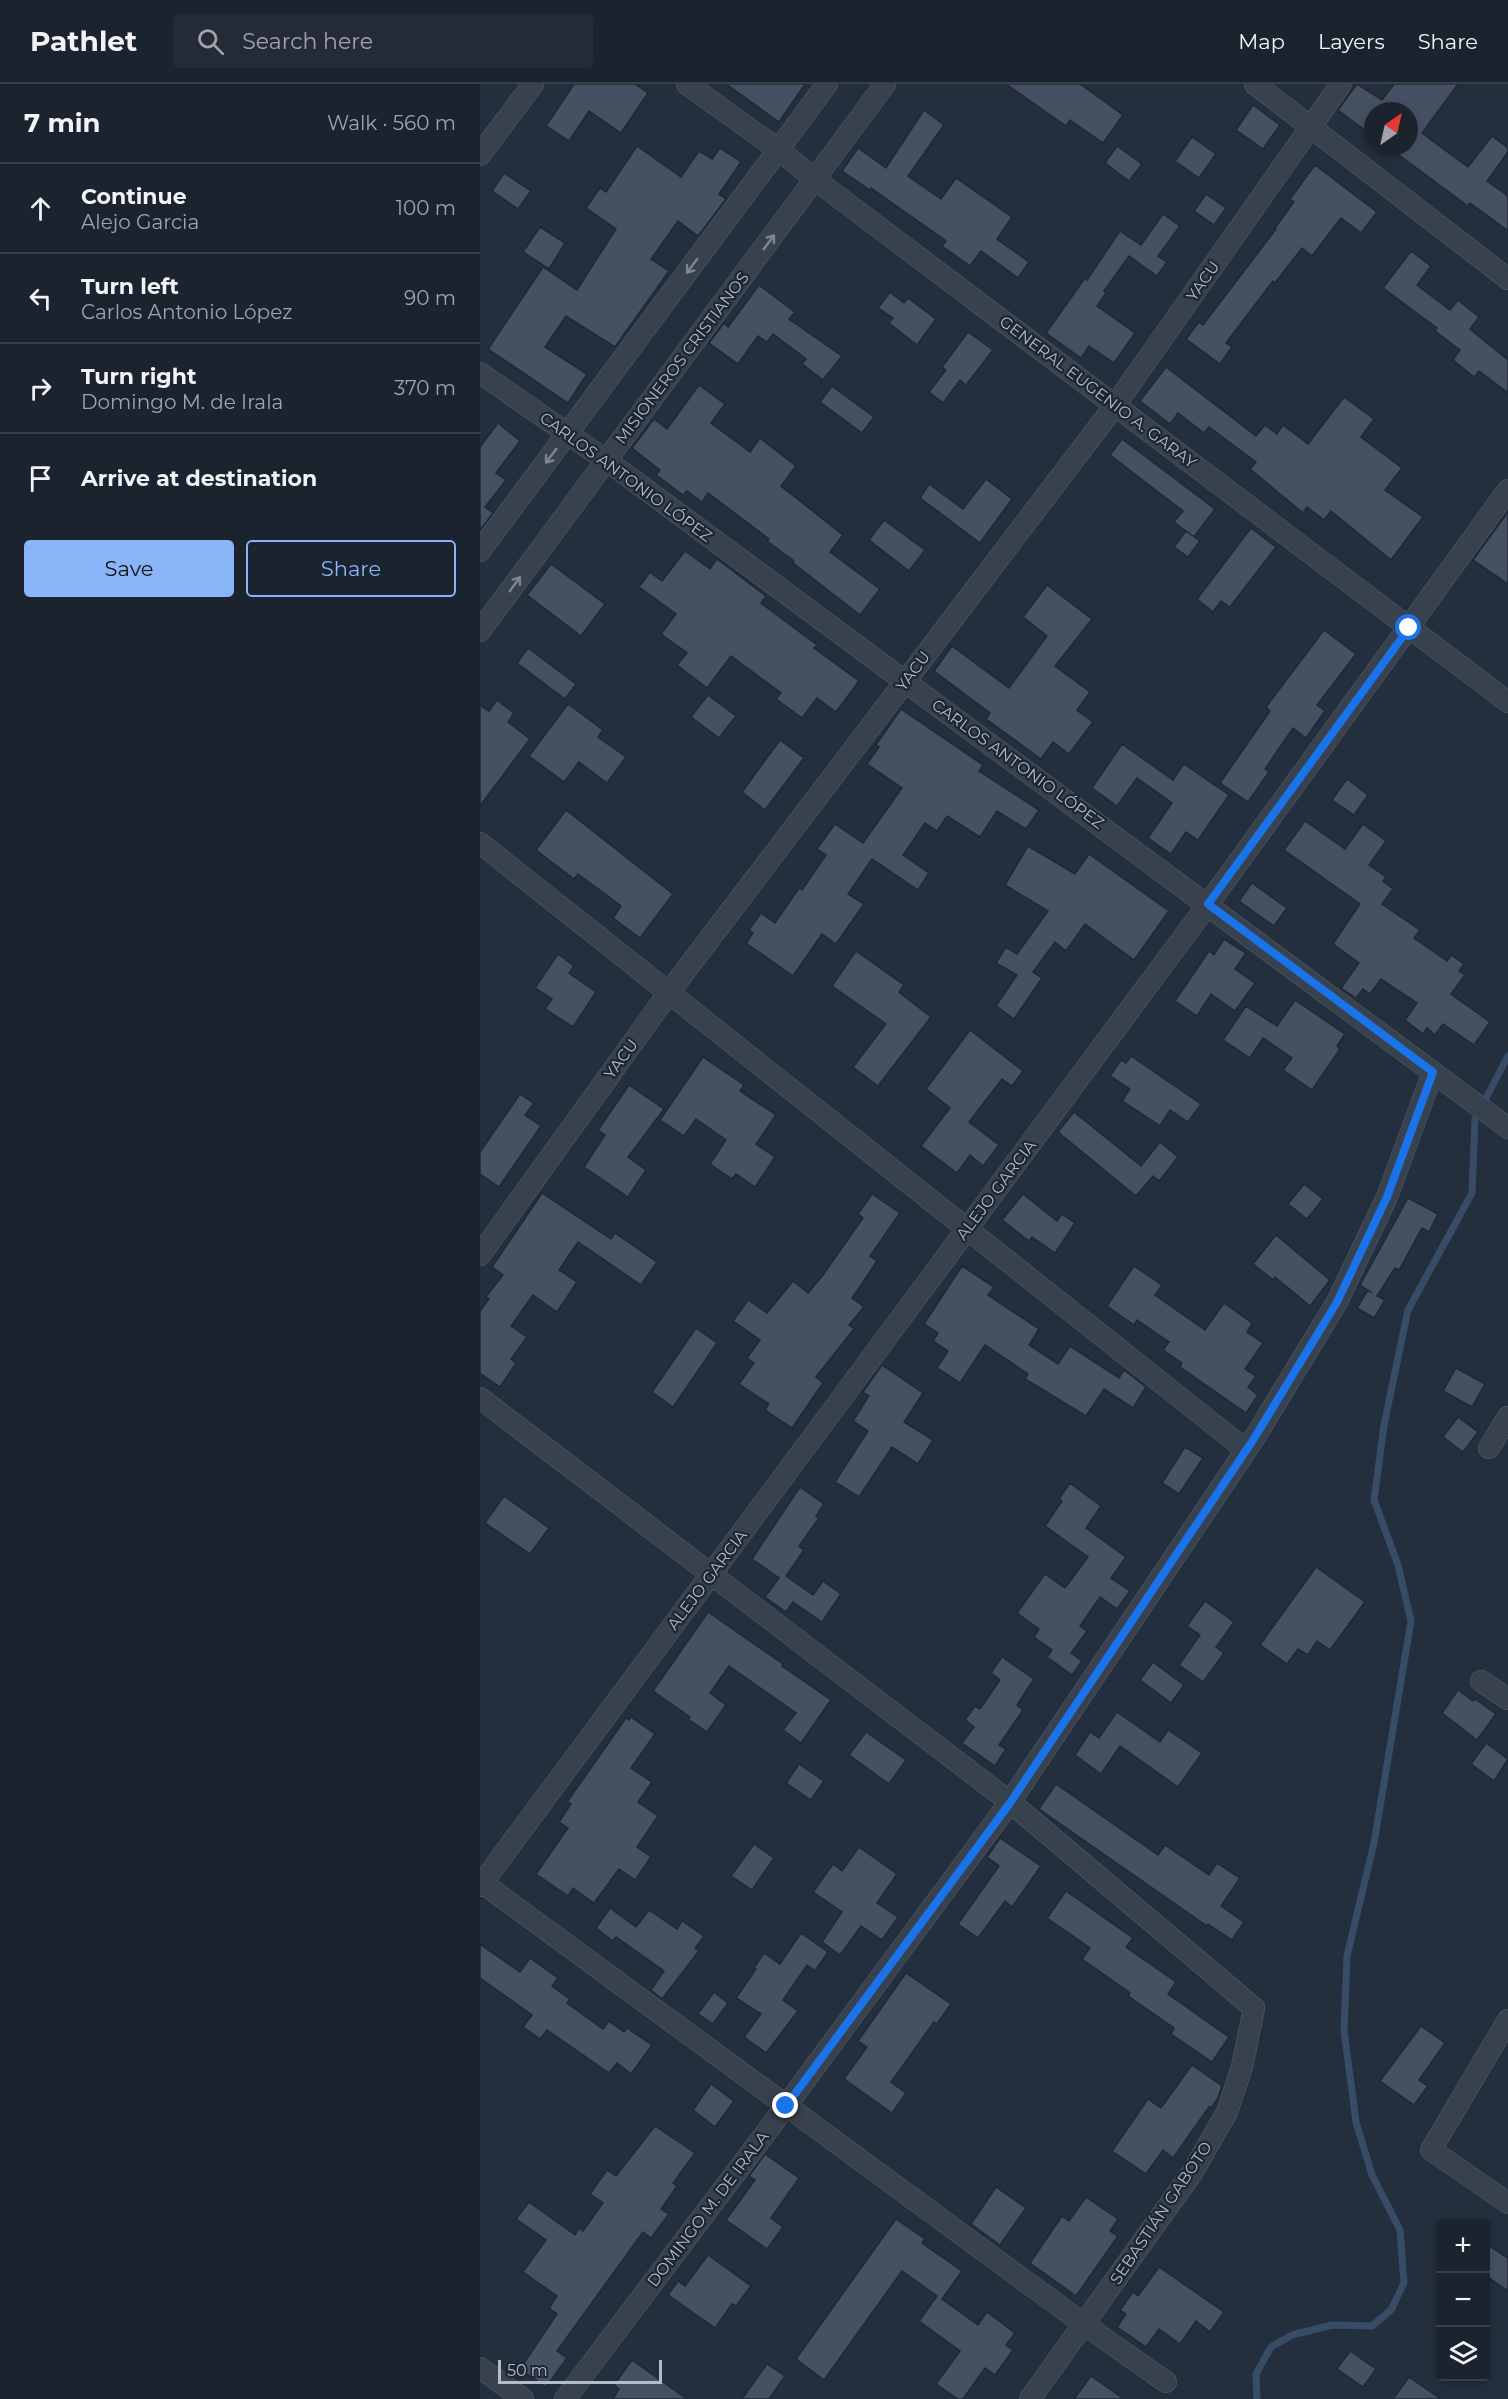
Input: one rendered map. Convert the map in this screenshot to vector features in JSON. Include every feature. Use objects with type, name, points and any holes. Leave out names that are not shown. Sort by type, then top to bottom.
[{"type":"street","points":[[480,154],[533,84]]},
{"type":"street","name":"GENERAL EUGENIO A. GARAY","points":[[687,84],[1116,404],[1508,702]]},
{"type":"street","points":[[480,551],[827,84]]},
{"type":"street","name":"MISIONEROS CRISTIANOS","points":[[480,631],[885,84]]},
{"type":"street","points":[[1255,84],[1508,279]]},
{"type":"street","name":"YACU","points":[[480,1255],[670,992],[1116,404],[1341,84]]},
{"type":"street","name":"CARLOS ANTONIO LÓPEZ","points":[[480,372],[606,460],[1502,1123]]},
{"type":"street","name":"ALEJO GARCIA","points":[[481,1883],[1208,904],[1508,490]]},
{"type":"street","points":[[480,843],[1246,1450]]},
{"type":"street","name":"DOMINGO M. DE IRALA","points":[[565,2399],[1010,1803],[1246,1450],[1337,1302],[1387,1197],[1433,1072]]},
{"type":"street","points":[[480,1398],[1010,1803]]},
{"type":"street","points":[[1489,1448],[1508,1417]]},
{"type":"street","points":[[1481,1681],[1508,1699]]},
{"type":"street","name":"SEBASTIÁN GABOTO","points":[[1010,1803],[1254,2008],[1242,2067],[1227,2112],[1192,2173],[1030,2399]]},
{"type":"street","points":[[481,1883],[1166,2382]]},
{"type":"street","points":[[1508,2020],[1431,2150],[1508,2203]]},
{"type":"street","points":[[480,2368],[523,2399]]},
{"type":"building","points":[[574,84],[635,84],[648,93],[621,133],[589,111],[569,141],[546,126]]},
{"type":"building","points":[[726,84],[805,84],[779,122]]},
{"type":"building","points":[[1006,84],[1080,84],[1123,115],[1103,143],[1070,120],[1066,126]]},
{"type":"building","points":[[1357,84],[1382,100],[1394,84],[1458,84],[1422,133],[1468,167],[1492,136],[1508,148],[1508,152],[1487,181],[1508,196],[1508,231],[1470,203],[1468,206],[1400,156],[1418,156],[1418,102],[1364,102],[1364,129],[1338,110]]},
{"type":"building","points":[[1253,105],[1280,125],[1263,149],[1236,130]]},
{"type":"building","points":[[924,110],[944,125],[908,176],[941,199],[956,178],[1012,217],[997,239],[1029,262],[1018,278],[981,251],[970,266],[942,246],[946,241],[871,188],[870,190],[842,171],[858,148],[886,168]]},
{"type":"building","points":[[1192,137],[1216,154],[1199,178],[1175,161]]},
{"type":"building","points":[[637,146],[681,177],[699,151],[712,159],[720,148],[741,162],[719,194],[726,199],[698,236],[678,221],[651,259],[669,271],[615,347],[566,316],[545,347],[587,374],[568,403],[488,349],[543,267],[577,290],[616,229],[586,208],[600,188],[606,192]]},
{"type":"building","points":[[1117,146],[1142,164],[1129,181],[1105,163]]},
{"type":"building","points":[[1315,165],[1377,212],[1361,233],[1341,218],[1312,256],[1302,248],[1275,283],[1273,281],[1226,343],[1232,347],[1220,364],[1186,339],[1199,322],[1203,325],[1276,229],[1294,202],[1290,199]]},
{"type":"building","points":[[504,173],[531,191],[518,209],[492,191]]},
{"type":"building","points":[[1206,194],[1226,208],[1214,225],[1194,211]]},
{"type":"building","points":[[1163,214],[1180,226],[1158,256],[1167,262],[1157,276],[1129,256],[1104,291],[1106,293],[1097,306],[1135,333],[1114,363],[1089,346],[1081,358],[1046,333],[1085,278],[1087,280],[1120,231],[1141,245]]},
{"type":"building","points":[[540,227],[565,243],[549,269],[523,252]]},
{"type":"building","points":[[1411,251],[1431,266],[1417,285],[1450,310],[1458,300],[1479,317],[1470,329],[1508,360],[1508,393],[1479,371],[1474,377],[1453,360],[1460,350],[1435,331],[1437,328],[1383,288]]},
{"type":"building","points":[[759,285],[795,312],[789,319],[842,356],[823,380],[802,364],[806,359],[773,334],[767,342],[758,336],[738,364],[709,343],[724,323],[728,327]]},
{"type":"building","points":[[890,292],[904,303],[908,298],[936,319],[917,345],[889,323],[893,318],[878,308]]},
{"type":"building","points":[[968,332],[993,350],[966,385],[960,380],[943,403],[929,392],[946,370],[942,367]]},
{"type":"building","points":[[1166,367],[1256,436],[1265,425],[1277,434],[1283,425],[1308,444],[1344,397],[1374,419],[1361,437],[1402,468],[1385,490],[1423,517],[1391,560],[1331,511],[1324,520],[1307,507],[1303,513],[1250,469],[1256,462],[1209,427],[1204,433],[1178,413],[1170,424],[1140,401]]},
{"type":"building","points":[[699,385],[725,404],[711,423],[750,452],[760,438],[796,466],[781,486],[843,535],[830,552],[880,589],[860,615],[793,563],[794,561],[767,541],[769,539],[708,493],[702,502],[687,491],[683,495],[656,475],[660,470],[632,448],[654,419],[667,429]]},
{"type":"building","points":[[832,386],[874,417],[862,433],[820,402]]},
{"type":"building","points":[[498,423],[520,441],[496,473],[506,480],[485,507],[493,513],[480,530],[480,447]]},
{"type":"building","points":[[1122,439],[1215,509],[1194,537],[1174,522],[1183,511],[1110,455]]},
{"type":"building","points":[[986,479],[1012,499],[980,543],[920,498],[929,484],[963,509]]},
{"type":"building","points":[[1508,512],[1508,584],[1473,560]]},
{"type":"building","points":[[884,520],[925,550],[909,571],[869,540]]},
{"type":"building","points":[[1251,528],[1276,547],[1230,607],[1221,601],[1213,612],[1197,599]]},
{"type":"building","points":[[1186,531],[1200,541],[1188,557],[1174,547]]},
{"type":"building","points":[[685,551],[710,569],[717,559],[766,596],[761,603],[817,645],[814,648],[859,681],[836,712],[817,698],[802,718],[776,699],[781,693],[731,656],[707,688],[677,665],[687,653],[661,634],[676,614],[639,587],[650,572],[662,581]]},
{"type":"building","points":[[551,564],[605,604],[581,636],[527,595]]},
{"type":"building","points":[[1047,585],[1092,619],[1055,666],[1090,692],[1077,710],[1093,722],[1069,754],[1053,742],[1041,759],[986,719],[990,713],[934,671],[952,646],[1009,688],[1047,636],[1023,617]]},
{"type":"building","points":[[1324,630],[1356,654],[1317,705],[1325,711],[1306,738],[1293,728],[1265,769],[1269,772],[1248,802],[1220,783],[1270,711],[1266,707]]},
{"type":"building","points":[[528,648],[576,684],[565,699],[517,663]]},
{"type":"building","points":[[708,695],[736,716],[719,738],[691,717]]},
{"type":"building","points":[[497,700],[514,713],[508,722],[530,739],[480,806],[480,705],[489,711]]},
{"type":"building","points":[[568,704],[603,730],[598,737],[626,757],[607,783],[579,762],[564,782],[529,756]]},
{"type":"building","points":[[901,709],[983,765],[979,771],[1039,810],[1026,829],[997,811],[980,837],[947,816],[937,831],[925,823],[903,855],[929,873],[918,890],[872,859],[848,894],[864,904],[836,944],[822,934],[793,976],[746,943],[753,933],[749,930],[761,913],[775,923],[799,888],[802,890],[826,855],[817,849],[835,824],[863,843],[902,788],[867,764],[879,747],[876,745]]},
{"type":"building","points":[[780,740],[804,758],[765,810],[742,792]]},
{"type":"building","points":[[1122,744],[1173,780],[1184,764],[1229,795],[1198,840],[1186,832],[1171,854],[1148,838],[1172,803],[1137,778],[1117,806],[1092,788]]},
{"type":"building","points":[[1347,779],[1368,795],[1354,815],[1332,800]]},
{"type":"building","points":[[566,810],[673,894],[640,938],[613,918],[621,906],[578,874],[574,879],[536,850]]},
{"type":"building","points":[[1305,821],[1345,849],[1363,824],[1386,841],[1369,865],[1386,877],[1383,881],[1393,889],[1382,904],[1420,930],[1414,938],[1447,961],[1451,955],[1464,964],[1459,971],[1465,975],[1451,994],[1490,1022],[1474,1045],[1443,1024],[1435,1035],[1427,1028],[1423,1034],[1405,1020],[1417,1003],[1381,979],[1370,994],[1363,989],[1356,998],[1341,988],[1359,963],[1333,944],[1360,904],[1284,850]]},
{"type":"building","points":[[1028,846],[1075,874],[1089,854],[1169,911],[1134,960],[1085,924],[1066,951],[1055,942],[1033,972],[1042,978],[1014,1019],[996,1006],[1017,975],[996,963],[1006,947],[1017,954],[1048,911],[1005,885]]},
{"type":"building","points":[[1252,883],[1287,908],[1274,926],[1239,901]]},
{"type":"building","points":[[1224,939],[1246,953],[1235,969],[1255,983],[1235,1011],[1211,994],[1197,1016],[1175,1001],[1209,951],[1214,955]]},
{"type":"building","points":[[856,951],[904,985],[899,992],[931,1017],[878,1086],[853,1067],[886,1024],[832,986]]},
{"type":"building","points":[[558,954],[574,966],[569,973],[596,992],[573,1027],[545,1009],[552,999],[535,988]]},
{"type":"building","points":[[1295,1000],[1345,1034],[1337,1046],[1340,1049],[1312,1090],[1283,1070],[1292,1058],[1263,1038],[1250,1058],[1223,1040],[1246,1006],[1277,1026]]},
{"type":"building","points":[[970,1030],[1023,1071],[1012,1086],[1002,1079],[969,1122],[999,1145],[983,1166],[970,1155],[957,1173],[921,1146],[950,1108],[926,1089]]},
{"type":"building","points":[[1131,1056],[1201,1104],[1188,1122],[1170,1110],[1160,1126],[1122,1101],[1130,1089],[1110,1076],[1121,1060],[1126,1063]]},
{"type":"building","points":[[703,1057],[744,1085],[740,1091],[776,1115],[756,1144],[775,1157],[755,1187],[736,1174],[732,1179],[710,1164],[726,1140],[696,1119],[684,1136],[660,1120]]},
{"type":"building","points":[[629,1085],[664,1109],[628,1157],[646,1170],[628,1197],[584,1167],[605,1135],[598,1130]]},
{"type":"building","points":[[520,1094],[534,1103],[525,1115],[541,1126],[499,1187],[480,1174],[480,1152]]},
{"type":"building","points":[[1074,1112],[1141,1166],[1160,1142],[1178,1157],[1159,1181],[1153,1176],[1136,1196],[1058,1132]]},
{"type":"building","points":[[1304,1184],[1323,1199],[1307,1219],[1288,1204]]},
{"type":"building","points":[[542,1193],[611,1239],[615,1233],[657,1262],[641,1285],[578,1242],[559,1270],[577,1282],[557,1312],[533,1295],[511,1326],[527,1337],[511,1359],[516,1363],[500,1387],[480,1373],[480,1311],[489,1299],[486,1297],[503,1275],[492,1267]]},
{"type":"building","points":[[872,1194],[900,1213],[870,1256],[877,1261],[852,1298],[864,1307],[849,1325],[854,1329],[816,1377],[823,1383],[792,1428],[765,1410],[769,1404],[739,1384],[754,1363],[747,1358],[760,1340],[733,1321],[748,1300],[767,1313],[793,1281],[808,1293],[863,1218],[858,1214]]},
{"type":"building","points":[[1023,1194],[1057,1221],[1062,1214],[1075,1223],[1055,1253],[1032,1237],[1029,1241],[1002,1220]]},
{"type":"building","points":[[1408,1198],[1438,1214],[1429,1232],[1422,1228],[1399,1270],[1395,1268],[1377,1296],[1385,1300],[1374,1318],[1357,1308],[1368,1290],[1360,1285]]},
{"type":"building","points":[[1276,1235],[1330,1280],[1310,1306],[1275,1277],[1273,1280],[1253,1264]]},
{"type":"building","points":[[962,1266],[994,1287],[988,1295],[1039,1329],[1029,1345],[1058,1364],[1070,1346],[1119,1378],[1124,1370],[1146,1387],[1133,1408],[1104,1389],[1086,1416],[1025,1379],[1028,1374],[985,1345],[960,1383],[937,1368],[948,1351],[933,1341],[938,1333],[924,1324]]},
{"type":"building","points":[[1134,1266],[1162,1285],[1155,1295],[1205,1330],[1224,1303],[1252,1323],[1247,1332],[1263,1343],[1245,1369],[1256,1376],[1248,1387],[1258,1395],[1246,1413],[1180,1367],[1182,1363],[1163,1350],[1169,1342],[1137,1320],[1134,1325],[1107,1306]]},
{"type":"building","points":[[696,1328],[717,1343],[673,1407],[652,1392]]},
{"type":"building","points":[[882,1365],[923,1393],[904,1422],[933,1440],[918,1464],[892,1447],[859,1497],[835,1482],[868,1431],[853,1421],[869,1396],[863,1392]]},
{"type":"building","points":[[1456,1368],[1485,1384],[1472,1407],[1443,1391]]},
{"type":"building","points":[[1458,1417],[1478,1432],[1463,1452],[1443,1437]]},
{"type":"building","points":[[1185,1447],[1203,1458],[1179,1494],[1162,1483]]},
{"type":"building","points":[[1070,1483],[1101,1506],[1086,1528],[1126,1557],[1111,1578],[1130,1591],[1117,1609],[1100,1597],[1080,1626],[1087,1631],[1071,1653],[1082,1661],[1072,1675],[1047,1657],[1052,1650],[1034,1637],[1039,1629],[1017,1613],[1045,1574],[1065,1588],[1088,1557],[1045,1526],[1062,1501],[1059,1499]]},
{"type":"building","points":[[800,1487],[824,1504],[816,1516],[819,1518],[799,1546],[804,1550],[786,1576],[813,1595],[823,1581],[841,1594],[822,1622],[793,1602],[786,1612],[765,1597],[779,1578],[752,1559]]},
{"type":"building","points":[[504,1496],[549,1528],[530,1554],[485,1523]]},
{"type":"building","points":[[1316,1567],[1365,1602],[1330,1650],[1317,1641],[1308,1655],[1298,1649],[1287,1664],[1260,1645]]},
{"type":"building","points":[[1205,1601],[1234,1622],[1216,1647],[1224,1653],[1203,1682],[1179,1665],[1200,1635],[1187,1626]]},
{"type":"building","points":[[708,1612],[831,1700],[801,1743],[783,1730],[796,1713],[729,1666],[710,1693],[726,1705],[707,1732],[653,1691]]},
{"type":"building","points":[[1002,1657],[1034,1679],[1017,1705],[1023,1710],[999,1745],[1006,1749],[995,1766],[962,1743],[974,1727],[965,1720],[975,1706],[980,1709],[1000,1680],[991,1673]]},
{"type":"building","points":[[1153,1662],[1184,1685],[1171,1703],[1140,1680]]},
{"type":"building","points":[[1458,1690],[1496,1714],[1477,1740],[1442,1713]]},
{"type":"building","points":[[1117,1712],[1160,1742],[1168,1730],[1202,1753],[1178,1787],[1120,1746],[1101,1774],[1075,1755],[1090,1732],[1099,1738]]},
{"type":"building","points":[[631,1717],[655,1734],[631,1768],[652,1782],[638,1802],[658,1816],[637,1847],[651,1857],[635,1880],[619,1869],[594,1903],[573,1888],[568,1896],[536,1874],[568,1828],[559,1822],[571,1804],[567,1802],[626,1718],[629,1720]]},
{"type":"building","points":[[866,1732],[906,1760],[889,1784],[849,1755]]},
{"type":"building","points":[[1486,1743],[1508,1759],[1494,1781],[1471,1764]]},
{"type":"building","points":[[799,1764],[824,1781],[811,1800],[786,1783]]},
{"type":"building","points":[[1056,1784],[1158,1855],[1165,1845],[1209,1875],[1217,1863],[1240,1878],[1221,1906],[1244,1922],[1232,1940],[1208,1924],[1207,1926],[1039,1809]]},
{"type":"building","points":[[1000,1838],[1041,1866],[1012,1907],[1005,1901],[978,1938],[958,1924],[999,1866],[987,1857]]},
{"type":"building","points":[[754,1844],[774,1858],[752,1890],[731,1876]]},
{"type":"building","points":[[859,1847],[897,1874],[877,1903],[898,1917],[882,1940],[861,1926],[840,1955],[822,1942],[842,1912],[813,1892],[833,1864],[842,1871]]},
{"type":"building","points":[[1066,1891],[1133,1938],[1126,1947],[1176,1982],[1168,1994],[1229,2037],[1212,2062],[1171,2034],[1174,2028],[1128,1996],[1130,1993],[1082,1959],[1090,1948],[1047,1918]]},
{"type":"building","points":[[610,1908],[636,1927],[649,1910],[677,1929],[682,1921],[704,1936],[695,1948],[699,1951],[662,1999],[651,1990],[664,1971],[616,1937],[613,1941],[596,1928]]},
{"type":"building","points":[[801,1933],[828,1952],[815,1971],[807,1965],[783,2000],[798,2011],[766,2053],[744,2037],[761,2014],[736,1998],[764,1953],[780,1964]]},
{"type":"building","points":[[480,1944],[520,1972],[530,1958],[558,1978],[552,1986],[570,1999],[567,2003],[603,2029],[609,2021],[624,2032],[627,2028],[652,2045],[631,2074],[617,2063],[609,2073],[547,2030],[540,2039],[523,2027],[532,2015],[480,1978]]},
{"type":"building","points":[[906,1973],[951,2004],[937,2024],[934,2022],[891,2082],[906,2093],[892,2113],[844,2079],[867,2047],[858,2041]]},
{"type":"building","points":[[714,1992],[728,2003],[713,2024],[698,2014]]},
{"type":"building","points":[[1421,2026],[1445,2043],[1419,2080],[1428,2086],[1414,2105],[1380,2081]]},
{"type":"building","points":[[1192,2065],[1222,2086],[1218,2098],[1211,2108],[1209,2107],[1173,2158],[1163,2150],[1146,2174],[1112,2151],[1148,2099],[1161,2108]]},
{"type":"building","points":[[711,2084],[734,2101],[715,2127],[693,2110]]},
{"type":"building","points":[[655,2126],[695,2153],[673,2183],[677,2186],[661,2209],[669,2214],[651,2238],[643,2232],[557,2351],[567,2358],[546,2387],[520,2369],[557,2314],[549,2308],[557,2296],[523,2272],[546,2240],[516,2219],[529,2202],[575,2235],[579,2228],[583,2231],[603,2203],[590,2194],[607,2170],[616,2176]]},
{"type":"building","points":[[765,2154],[799,2178],[771,2218],[783,2227],[767,2249],[726,2220],[755,2180],[749,2176]]},
{"type":"building","points":[[996,2187],[1026,2208],[1000,2245],[971,2224]]},
{"type":"building","points":[[1086,2197],[1118,2219],[1110,2231],[1118,2236],[1076,2296],[1030,2263],[1062,2216],[1069,2221]]},
{"type":"building","points":[[896,2219],[925,2239],[922,2243],[962,2271],[942,2299],[978,2325],[987,2312],[1015,2333],[1006,2345],[1013,2350],[995,2375],[985,2368],[963,2399],[958,2399],[936,2384],[960,2351],[919,2321],[937,2296],[902,2271],[824,2380],[796,2359]]},
{"type":"building","points":[[1490,2246],[1508,2258],[1508,2291],[1490,2278]]},
{"type":"building","points":[[708,2255],[751,2286],[736,2306],[732,2304],[715,2328],[668,2295],[678,2281],[685,2286]]},
{"type":"building","points":[[1159,2267],[1224,2312],[1210,2332],[1196,2321],[1180,2344],[1159,2329],[1146,2347],[1117,2327],[1126,2314],[1120,2310],[1133,2292],[1138,2296]]},
{"type":"building","points":[[1350,2351],[1376,2369],[1363,2387],[1337,2369]]},
{"type":"building","points":[[632,2360],[687,2399],[613,2399],[619,2389],[614,2385]]},
{"type":"building","points":[[767,2364],[785,2376],[769,2399],[742,2399]]},
{"type":"building","points":[[1091,2376],[1124,2399],[1074,2399]]},
{"type":"building","points":[[1409,2377],[1441,2399],[1393,2399]]},
{"type":"waterway","points":[[1257,2399],[1256,2374],[1271,2347],[1292,2335],[1332,2325],[1372,2326],[1391,2310],[1404,2283],[1400,2230],[1372,2175],[1356,2122],[1344,2030],[1347,1956],[1374,1843],[1411,1621],[1398,1565],[1374,1500],[1384,1425],[1408,1310],[1472,1193],[1475,1119],[1508,1056]]},
{"type":"route","points":[[786,2106],[1010,1803],[1255,1437],[1337,1302],[1387,1197],[1433,1072],[1208,904],[1409,628]]}]
